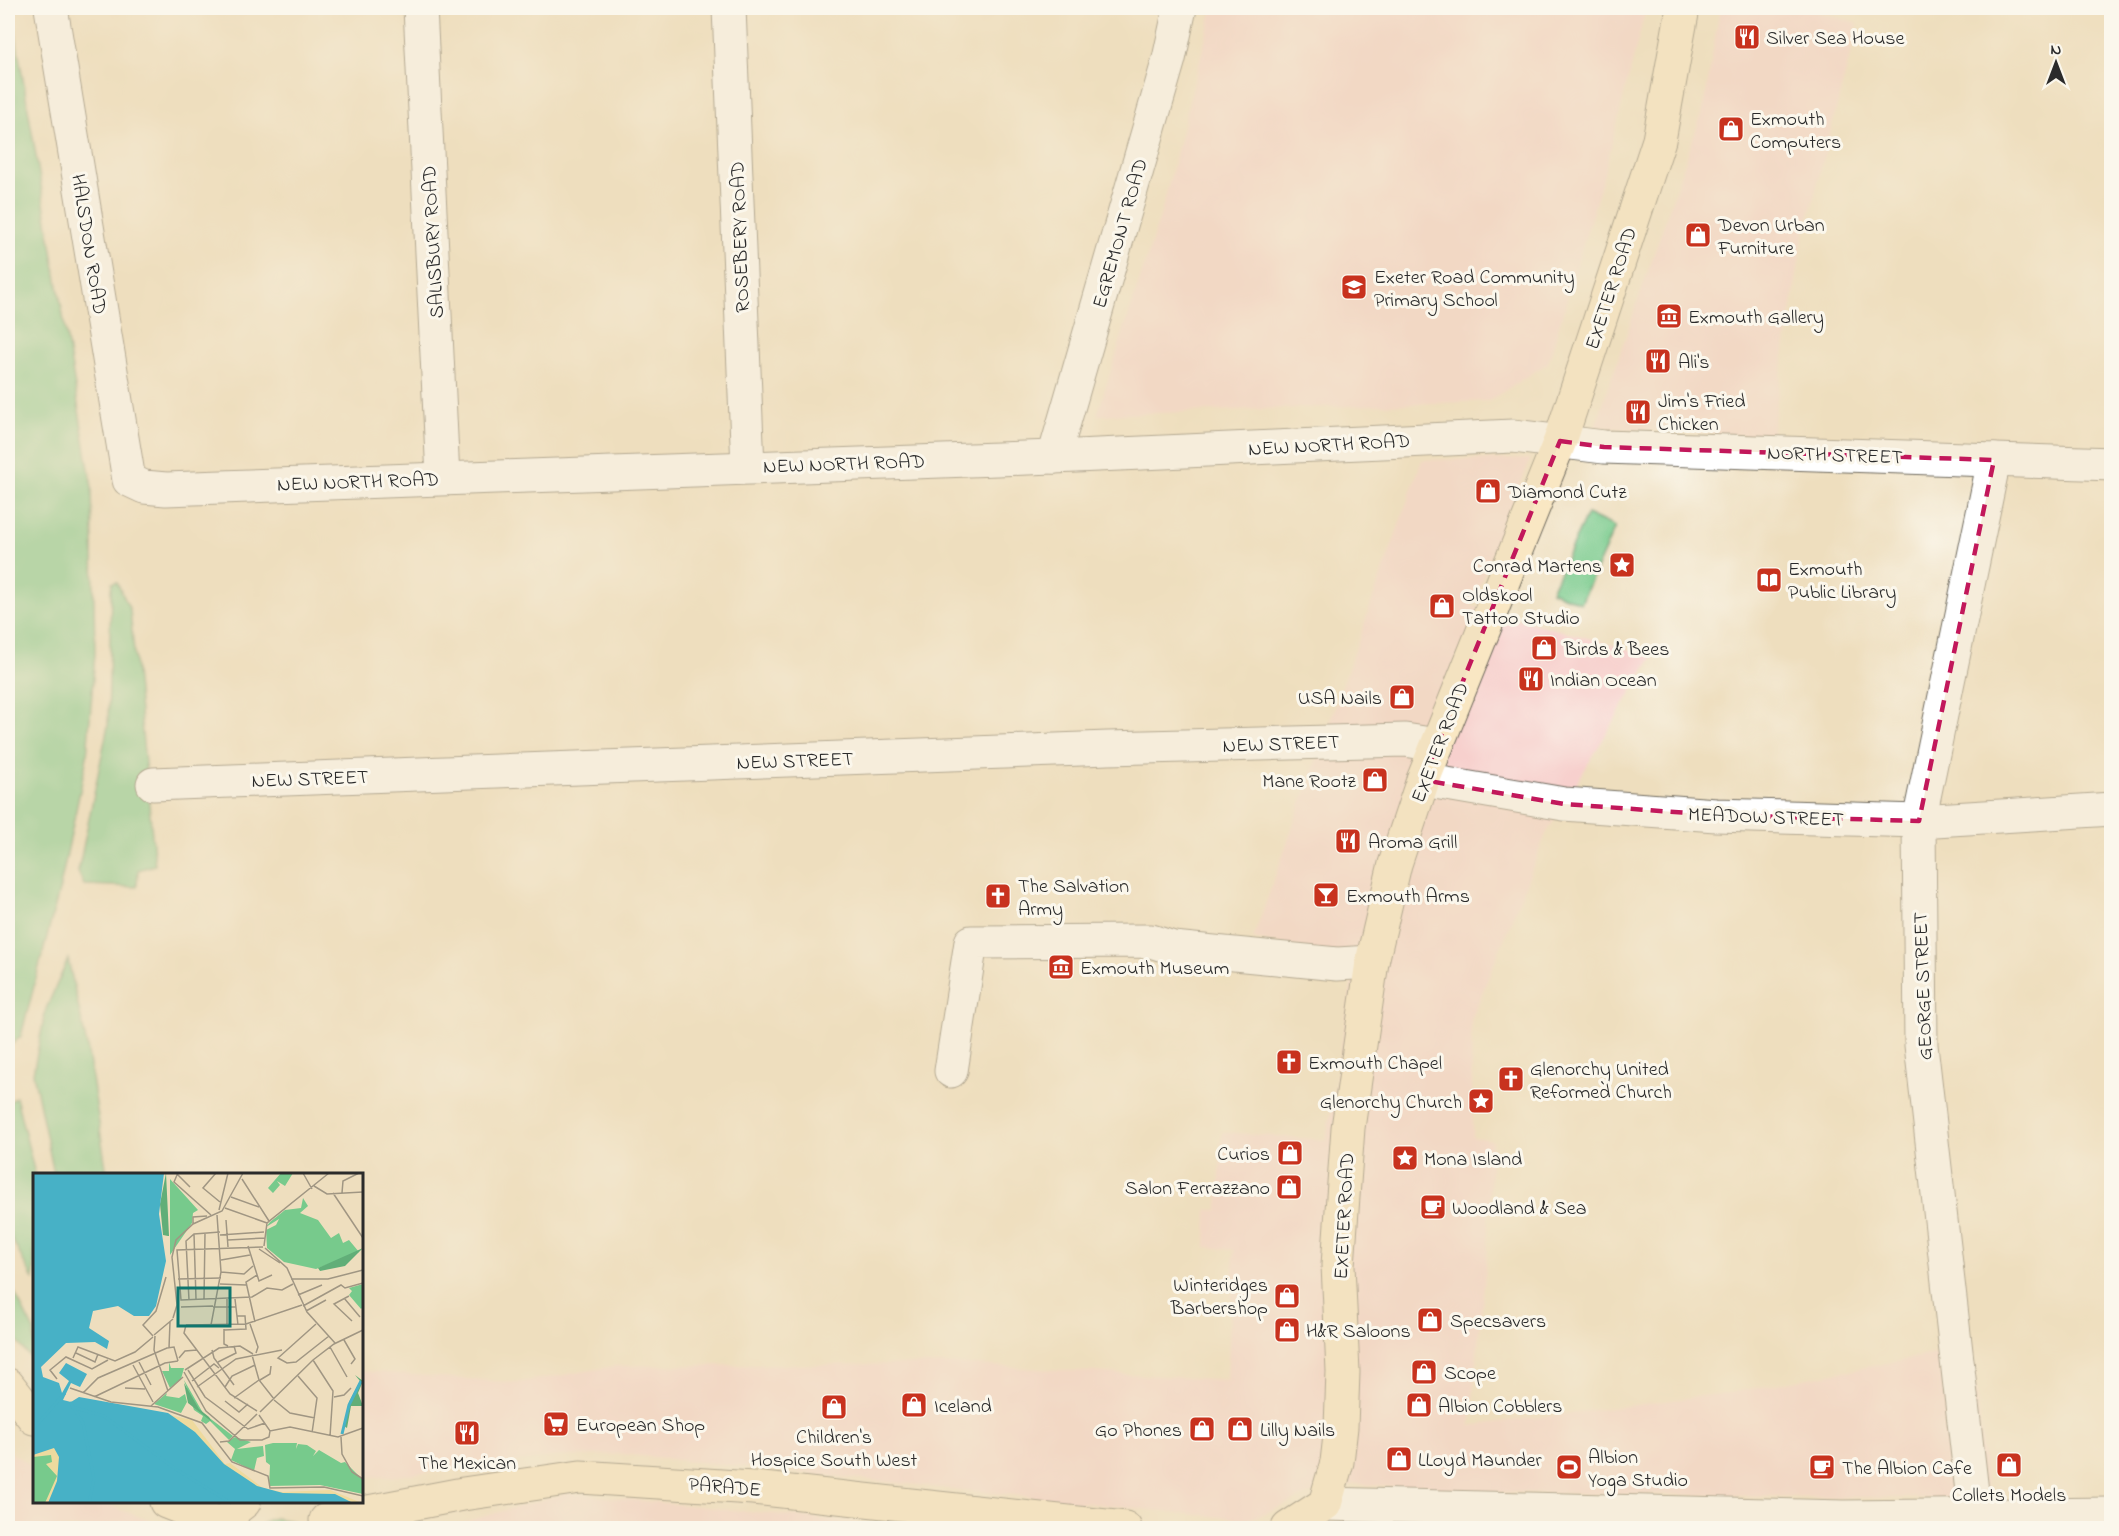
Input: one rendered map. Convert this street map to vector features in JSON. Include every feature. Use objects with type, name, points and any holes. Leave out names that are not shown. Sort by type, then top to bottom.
[{"type":"street","name":"HALSDON ROAD","points":[[51,8],[129,480]]},
{"type":"street","name":"SALISBURY ROAD","points":[[420,8],[443,477]]},
{"type":"street","name":"ROSEBERY ROAD","points":[[729,8],[748,467]]},
{"type":"street","name":"EGREMONT ROAD","points":[[1054,457],[1169,59],[1180,8]]},
{"type":"street","name":"EXETER ROAD","points":[[1325,1504],[1337,1462],[1341,1427],[1343,1372],[1338,1265],[1348,1128],[1372,962],[1395,864],[1423,780],[1560,441],[1659,140],[1683,8]]},
{"type":"street","name":"NEW NORTH ROAD","points":[[129,480],[144,487],[166,489],[443,477],[1054,457],[1513,436],[1560,441]]},
{"type":"street","name":"NORTH STREET","points":[[1560,441],[1604,447],[2112,464]]},
{"type":"street","name":"GEORGE STREET","points":[[1975,1518],[1921,1045],[1919,821],[1994,460]]},
{"type":"street","name":"NEW STREET","points":[[153,784],[1108,748],[1405,740],[1437,745]]},
{"type":"street","name":"MEADOW STREET","points":[[1423,780],[1564,804],[1716,815],[1919,821],[2112,809]]},
{"type":"street","points":[[951,1071],[971,942],[1151,941],[1173,948],[1337,964],[1372,962]]},
{"type":"street","points":[[8,1385],[33,1417]]},
{"type":"street","points":[[8,1410],[33,1423]]},
{"type":"street","name":"PARADE","points":[[322,1517],[580,1477],[753,1488],[1125,1528]]},
{"type":"street","points":[[170,1503],[232,1519]]},
{"type":"street","points":[[1288,1528],[1325,1504],[1844,1523],[2112,1514]]},
{"type":"highlighted area","points":[[1560,441],[1604,447],[1994,460],[1919,821],[1716,815],[1564,804],[1423,780]]},
{"type":"shaded area","name":"Exeter Road Community Primary School","points":[[1213,8],[1646,8],[1604,174],[1548,363],[1489,401],[1097,415],[1162,210]]},
{"type":"shaded area","points":[[1720,8],[1802,8],[1858,23],[1802,244],[1771,437],[1595,427],[1704,106]]},
{"type":"shaded area","points":[[1531,459],[1471,606],[1653,656],[1546,834],[1471,1021],[1473,1137],[1492,1140],[1487,1256],[1470,1426],[1734,1392],[1972,1347],[1988,1499],[1466,1492],[1355,1484],[1308,1495],[1248,1520],[622,1454],[553,1457],[387,1477],[363,1476],[363,1371],[517,1383],[615,1366],[959,1364],[1227,1380],[1234,1250],[1206,1247],[1207,1209],[1218,1210],[1222,1132],[1326,1140],[1356,958],[1253,939],[1422,460]]},
{"type":"shaded area","points":[[8,1451],[33,1466],[33,1503],[104,1503],[168,1528],[8,1528]]},
{"type":"shaded area","points":[[567,1493],[913,1528],[442,1528]]},
{"type":"shaded area","points":[[1360,1516],[1826,1528],[1320,1528]]},
{"type":"green space","points":[[8,8],[11,8],[92,487],[95,653],[87,757],[60,887],[21,1036],[8,1048]]},
{"type":"green space","points":[[1587,514],[1615,527],[1581,603],[1551,591]]},
{"type":"green space","points":[[117,582],[130,610],[155,865],[138,870],[137,887],[84,885],[78,872],[108,725],[111,589],[112,583]]},
{"type":"green space","points":[[68,959],[87,1046],[107,1173],[54,1173],[33,1073],[46,1009]]},
{"type":"green space","points":[[16,1097],[35,1173],[33,1279],[8,1232],[8,1103]]},
{"type":"green space","points":[[8,1280],[33,1329],[33,1361],[8,1331]]},
{"type":"green space","points":[[275,1518],[291,1521],[299,1528],[257,1528],[267,1520]]},
{"type":"place","name":"Silver Sea House","points":[[1747,37]]},
{"type":"place","name":"Exmouth Computers","points":[[1731,129]]},
{"type":"place","name":"Devon Urban Furniture","points":[[1698,235]]},
{"type":"place","name":"Exeter Road Community Primary School","points":[[1354,287]]},
{"type":"place","name":"Exmouth Gallery","points":[[1669,316]]},
{"type":"place","name":"Ali's","points":[[1658,361]]},
{"type":"place","name":"Jim's Fried Chicken","points":[[1638,412]]},
{"type":"place","name":"Diamond Cutz","points":[[1488,491]]},
{"type":"place","name":"Conrad Martens","points":[[1622,565]]},
{"type":"place","name":"Exmouth Public Library","points":[[1769,580]]},
{"type":"place","name":"Oldskool Tattoo Studio","points":[[1442,606]]},
{"type":"place","name":"Birds & Bees","points":[[1544,648]]},
{"type":"place","name":"Indian Ocean","points":[[1531,679]]},
{"type":"place","name":"USA Nails","points":[[1402,697]]},
{"type":"place","name":"Mane Rootz","points":[[1375,780]]},
{"type":"place","name":"Aroma Grill","points":[[1348,841]]},
{"type":"place","name":"Exmouth Arms","points":[[1326,895]]},
{"type":"place","name":"The Salvation Army","points":[[998,896]]},
{"type":"place","name":"Exmouth Museum","points":[[1061,967]]},
{"type":"place","name":"Exmouth Chapel","points":[[1289,1062]]},
{"type":"place","name":"Glenorchy United Reformed Church","points":[[1511,1079]]},
{"type":"place","name":"Glenorchy Church","points":[[1481,1101]]},
{"type":"place","name":"Curios","points":[[1290,1153]]},
{"type":"place","name":"Mona Island","points":[[1405,1158]]},
{"type":"place","name":"Salon Ferrazzano","points":[[1289,1187]]},
{"type":"place","name":"Woodland & Sea","points":[[1433,1207]]},
{"type":"place","name":"Winteridges Barbershop","points":[[1287,1296]]},
{"type":"place","name":"Specsavers","points":[[1430,1320]]},
{"type":"place","name":"H&R Saloons","points":[[1287,1330]]},
{"type":"place","name":"Scope","points":[[1424,1372]]},
{"type":"place","name":"Iceland","points":[[914,1405]]},
{"type":"place","name":"Albion Cobblers","points":[[1419,1405]]},
{"type":"place","name":"Children's Hospice South West","points":[[834,1407]]},
{"type":"place","name":"European Shop","points":[[556,1424]]},
{"type":"place","name":"Go Phones","points":[[1202,1429]]},
{"type":"place","name":"Lilly Nails","points":[[1240,1429]]},
{"type":"place","name":"The Mexican","points":[[467,1433]]},
{"type":"place","name":"LLoyd Maunder","points":[[1399,1459]]},
{"type":"place","name":"Collets Models","points":[[2009,1465]]},
{"type":"place","name":"Albion Yoga Studio","points":[[1569,1467]]},
{"type":"place","name":"The Albion Cafe","points":[[1822,1467]]}]
